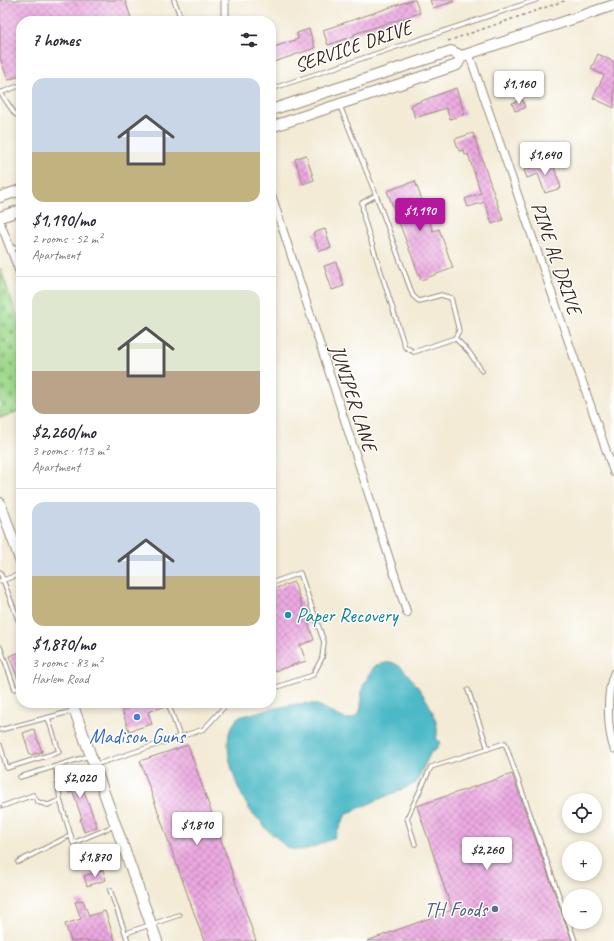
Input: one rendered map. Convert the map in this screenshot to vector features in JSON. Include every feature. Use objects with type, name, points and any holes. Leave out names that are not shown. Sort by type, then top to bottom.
[{"type":"main road","points":[[276,124],[340,105],[457,65],[466,55],[614,5]]},
{"type":"main road","points":[[276,108],[451,51],[466,55]]},
{"type":"main road","points":[[0,197],[16,192]]},
{"type":"main road","points":[[0,217],[16,212]]},
{"type":"main road","points":[[0,503],[16,548]]},
{"type":"main road","points":[[73,708],[157,941]]},
{"type":"street","points":[[225,16],[226,0]]},
{"type":"street","name":"PINE AL DRIVE","points":[[466,55],[614,473]]},
{"type":"street","name":"JUNIPER LANE","points":[[276,208],[407,613]]},
{"type":"street","points":[[0,222],[16,262]]},
{"type":"street","points":[[614,673],[610,685],[610,737],[614,749]]},
{"type":"lane","points":[[174,0],[180,16]]},
{"type":"lane","name":"SERVICE DRIVE","points":[[276,87],[536,0]]},
{"type":"lane","points":[[16,87],[0,92],[16,114]]},
{"type":"lane","points":[[340,105],[376,195],[413,296],[419,301],[441,295],[451,298],[459,332],[455,338],[414,352],[405,347],[364,219],[362,203],[376,195]]},
{"type":"lane","points":[[11,249],[16,248]]},
{"type":"lane","points":[[455,338],[469,352],[482,371]]},
{"type":"lane","points":[[0,572],[2,581],[16,615]]},
{"type":"lane","points":[[276,581],[300,573],[324,642],[322,658],[313,675],[276,687]]},
{"type":"lane","points":[[2,581],[16,576]]},
{"type":"lane","points":[[0,647],[16,689]]},
{"type":"lane","points":[[468,690],[488,748]]},
{"type":"lane","points":[[0,730],[48,718],[71,708]]},
{"type":"lane","points":[[170,708],[180,737]]},
{"type":"lane","points":[[94,765],[204,729],[223,708]]},
{"type":"lane","points":[[0,746],[6,768],[59,752],[48,718]]},
{"type":"lane","points":[[416,844],[407,818],[413,803],[432,767],[505,743],[575,941]]},
{"type":"lane","points":[[20,778],[90,756]]},
{"type":"lane","points":[[56,767],[60,800],[73,843],[115,825]]},
{"type":"lane","points":[[3,806],[33,795],[38,802],[48,805],[60,800]]},
{"type":"lane","points":[[18,862],[71,835]]},
{"type":"lane","points":[[110,890],[128,941]]},
{"type":"lane","points":[[126,933],[179,915]]},
{"type":"green space","points":[[0,268],[16,312],[16,412],[0,418]]},
{"type":"water","points":[[391,662],[403,669],[416,684],[428,702],[436,722],[436,740],[440,742],[436,750],[431,752],[416,783],[346,814],[335,837],[305,850],[291,849],[284,845],[267,830],[261,821],[255,817],[249,809],[239,789],[231,766],[228,744],[230,730],[238,717],[297,704],[314,704],[346,719],[352,718],[360,711],[364,683],[373,668],[376,665]]},
{"type":"building","points":[[0,0],[125,0],[130,16],[16,16],[16,77],[8,80],[0,58]]},
{"type":"building","points":[[415,0],[420,13],[354,34],[354,36],[328,45],[323,30]]},
{"type":"building","points":[[430,0],[453,0],[453,2],[433,8]]},
{"type":"building","points":[[309,29],[315,48],[276,61],[276,46],[298,39],[297,33]]},
{"type":"building","points":[[598,54],[614,62],[614,108],[593,98],[604,75],[591,69]]},
{"type":"building","points":[[456,88],[465,114],[450,119],[446,108],[415,118],[411,105]]},
{"type":"building","points":[[523,100],[525,108],[515,111],[512,103]]},
{"type":"building","points":[[473,133],[503,220],[492,224],[485,202],[468,207],[465,199],[481,193],[468,154],[465,155],[464,150],[459,151],[455,139]]},
{"type":"building","points":[[306,155],[314,180],[303,184],[295,159]]},
{"type":"building","points":[[552,161],[561,188],[545,193],[538,174],[527,178],[524,170]]},
{"type":"building","points":[[415,181],[433,231],[439,229],[453,268],[421,280],[387,191]]},
{"type":"building","points":[[325,229],[331,248],[319,251],[313,233]]},
{"type":"building","points":[[336,262],[344,286],[332,290],[324,266]]},
{"type":"building","name":"Paper Recovery","points":[[294,582],[314,640],[300,645],[306,661],[276,670],[276,588]]},
{"type":"building","points":[[16,654],[16,674],[9,656]]},
{"type":"building","name":"Madison Guns","points":[[128,708],[160,708],[148,712],[152,724],[129,731],[122,710]]},
{"type":"building","points":[[34,729],[42,752],[30,755],[23,733]]},
{"type":"building","points":[[188,745],[256,941],[204,941],[140,761]]},
{"type":"building","points":[[76,769],[97,827],[84,832],[80,819],[82,819],[73,792],[69,793],[63,783],[65,782],[62,774]]},
{"type":"building","points":[[512,774],[562,913],[562,929],[568,929],[572,941],[367,941],[452,910],[417,806]]},
{"type":"building","points":[[103,870],[106,880],[87,886],[84,876]]},
{"type":"building","points":[[83,900],[89,916],[105,911],[115,941],[71,941],[65,924],[81,919],[75,902]]},
{"type":"place","name":"Paper Recovery","points":[[288,615]]},
{"type":"place","name":"Madison Guns","points":[[137,717]]},
{"type":"place","name":"TH Foods","points":[[495,909]]}]
